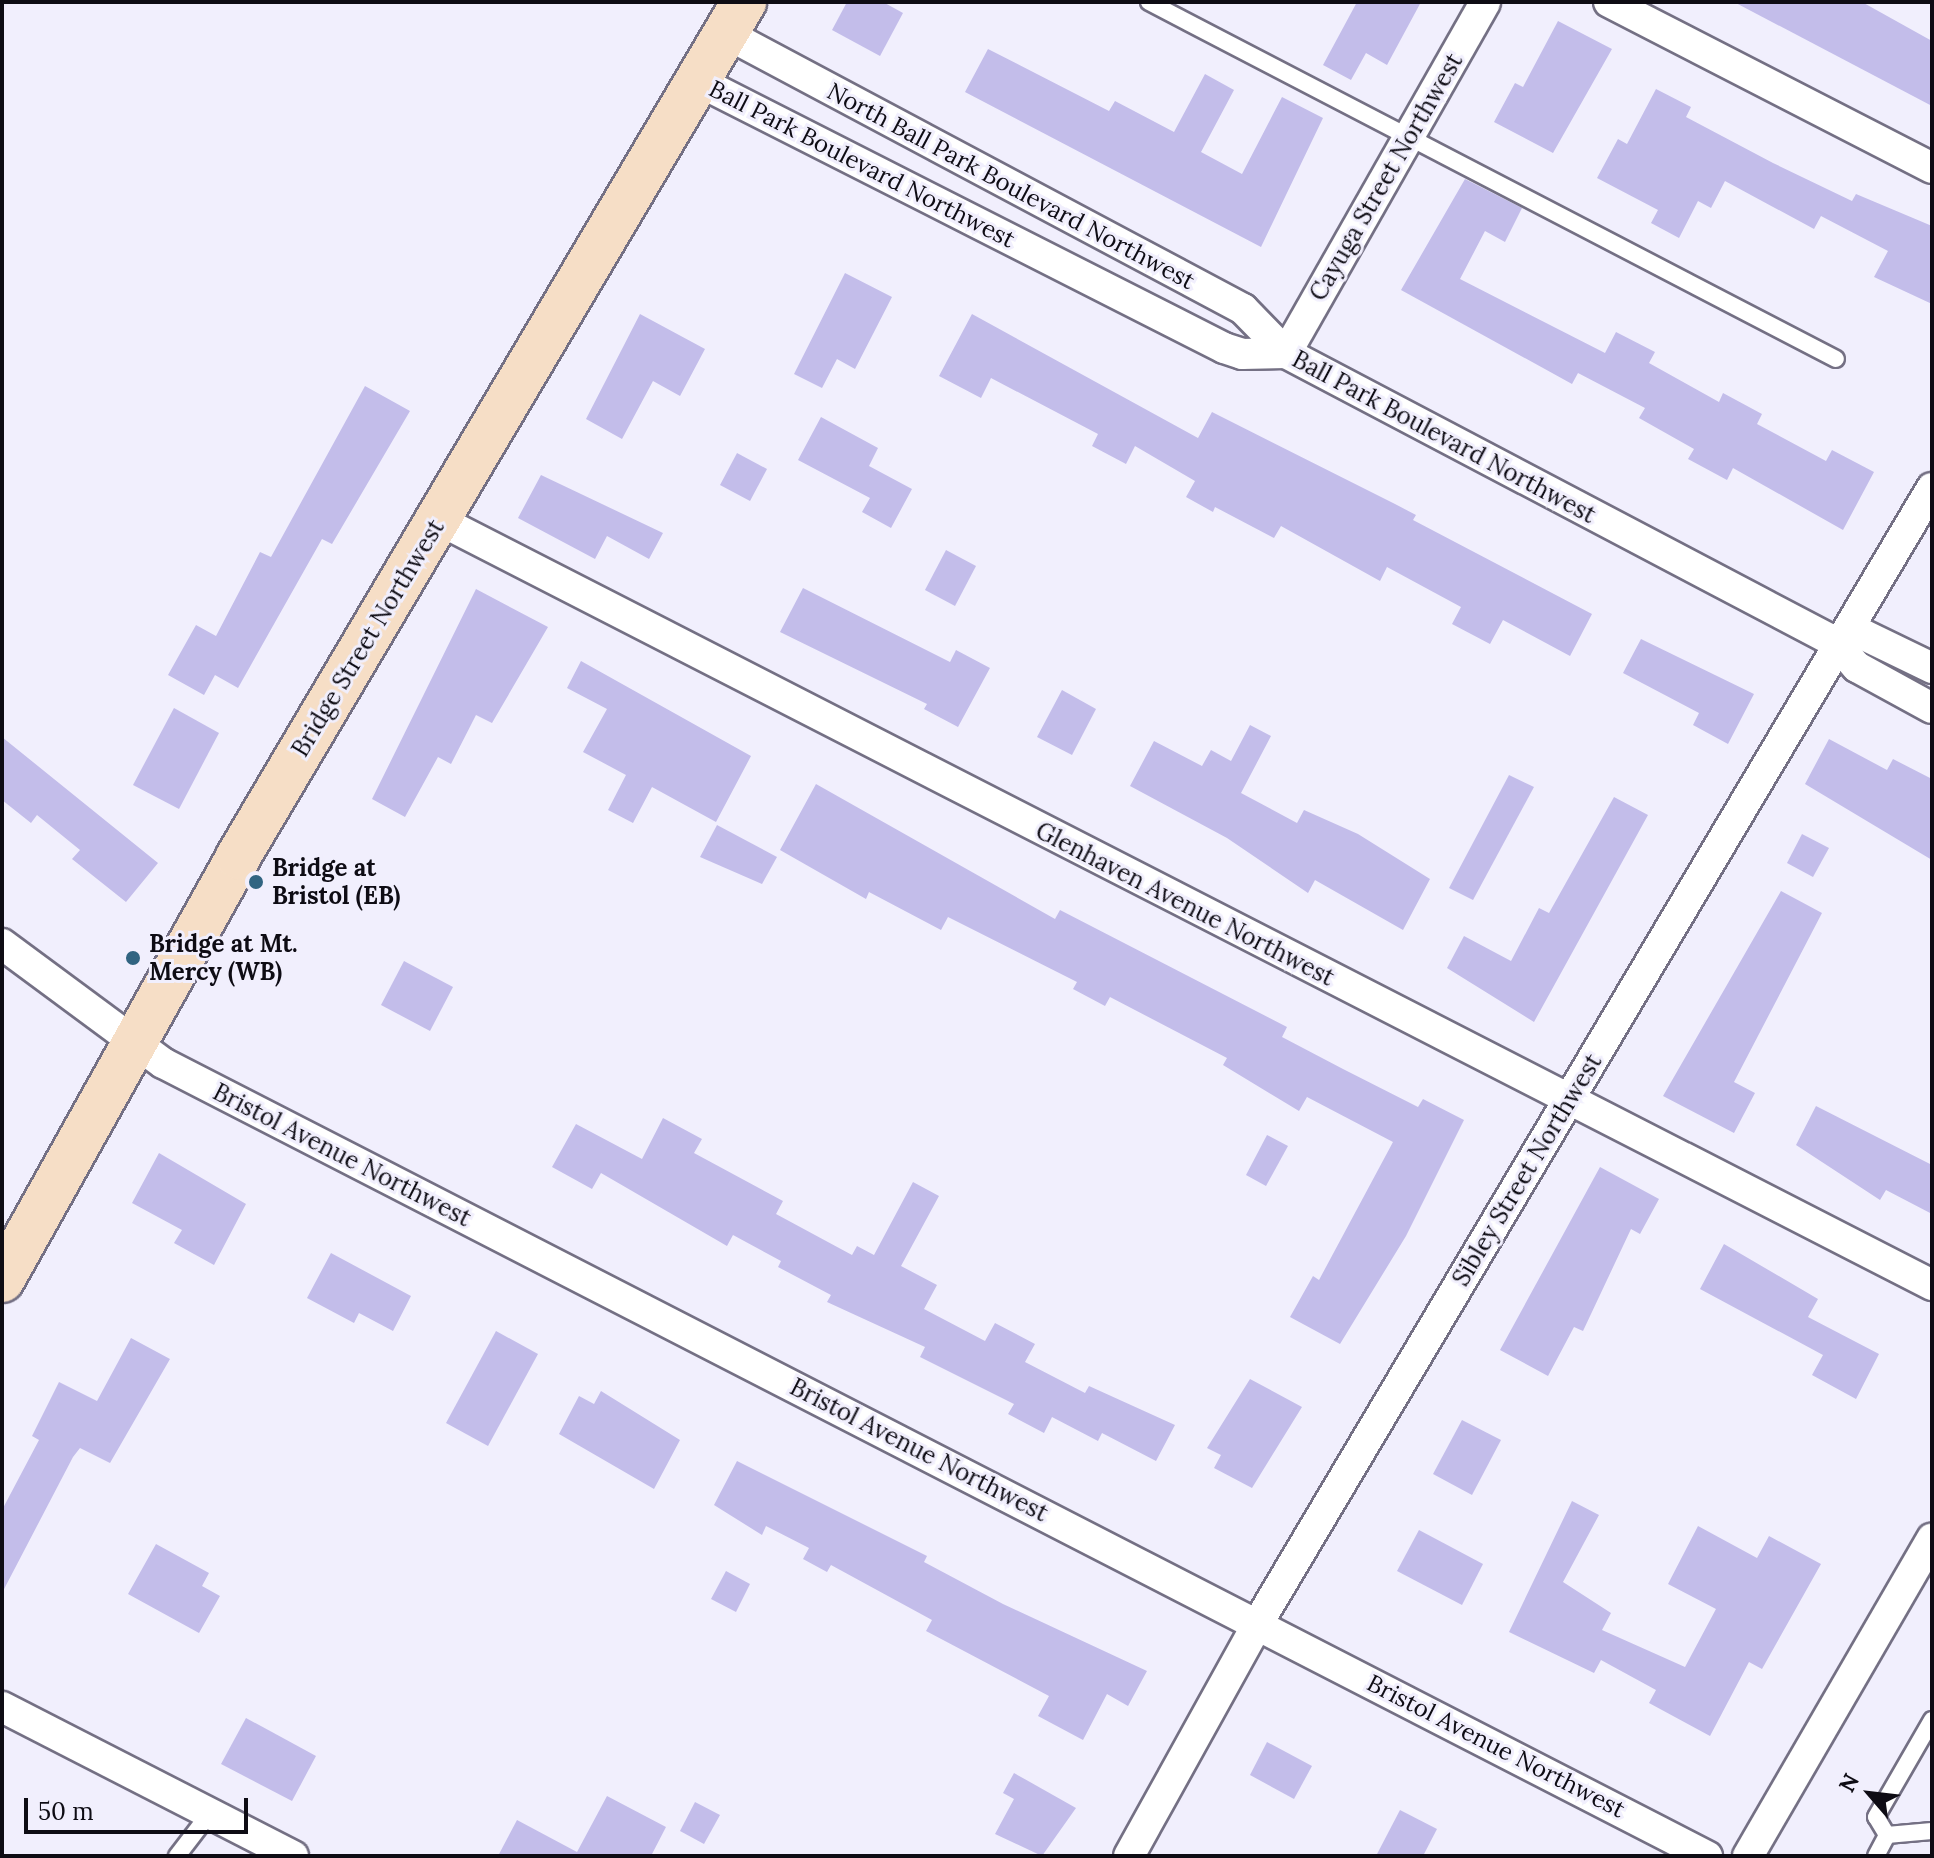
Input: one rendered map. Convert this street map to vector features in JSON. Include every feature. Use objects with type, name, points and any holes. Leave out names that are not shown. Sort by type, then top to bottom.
[{"type":"main road","name":"Bridge Street Northwest","points":[[2,1280],[133,1041],[734,18]]},
{"type":"street","name":"Cayuga Street Northwest","points":[[1286,353],[1485,2]]},
{"type":"street","points":[[1609,2],[1932,168]]},
{"type":"street","name":"North Ball Park Boulevard Northwest","points":[[734,18],[1243,309],[1286,353]]},
{"type":"street","name":"Ball Park Boulevard Northwest","points":[[696,80],[1224,348],[1242,354],[1286,353],[1835,642]]},
{"type":"street","name":"Sibley Street Northwest","points":[[1129,1856],[1258,1623],[1835,642],[1932,488]]},
{"type":"street","name":"Glenhaven Avenue Northwest","points":[[439,520],[1932,1285]]},
{"type":"street","points":[[1932,668],[1862,634],[1835,642],[1857,667],[1932,708]]},
{"type":"street","name":"Bristol Avenue Northwest","points":[[2,944],[163,1063],[1707,1856]]},
{"type":"street","points":[[1748,1856],[1932,1539]]},
{"type":"street","points":[[2,1707],[210,1813],[253,1847],[293,1856]]},
{"type":"lane","points":[[1149,2],[1407,140],[1836,359]]},
{"type":"lane","points":[[1887,1835],[1876,1817],[1932,1720]]},
{"type":"lane","points":[[177,1856],[210,1813]]},
{"type":"lane","points":[[1887,1835],[1932,1831]]},
{"type":"lane","points":[[1876,1856],[1887,1835]]},
{"type":"building","points":[[847,2],[883,2],[903,13],[880,56],[832,30]]},
{"type":"building","points":[[1357,2],[1421,2],[1387,65],[1366,53],[1351,80],[1323,65]]},
{"type":"building","points":[[1734,2],[1862,2],[1932,41],[1932,106]]},
{"type":"building","points":[[1558,21],[1612,49],[1553,153],[1494,122],[1515,83],[1523,87]]},
{"type":"building","points":[[988,49],[1109,111],[1115,101],[1174,132],[1205,74],[1234,90],[1201,152],[1242,174],[1282,97],[1323,118],[1261,247],[965,92]]},
{"type":"building","points":[[1656,89],[1691,107],[1686,117],[1773,163],[1852,201],[1856,194],[1932,226],[1932,304],[1874,277],[1888,251],[1821,216],[1814,229],[1725,181],[1711,208],[1698,201],[1679,238],[1651,223],[1658,210],[1597,178],[1618,139],[1627,144]]},
{"type":"building","points":[[1465,179],[1522,208],[1505,242],[1485,231],[1460,279],[1605,353],[1616,332],[1655,352],[1649,363],[1719,402],[1723,393],[1762,414],[1757,424],[1826,461],[1832,450],[1874,472],[1843,530],[1733,468],[1727,480],[1688,459],[1694,449],[1639,418],[1645,408],[1578,373],[1572,384],[1401,290]]},
{"type":"building","points":[[845,273],[892,297],[855,369],[837,359],[822,388],[794,374]]},
{"type":"building","points":[[640,314],[705,349],[680,396],[653,381],[622,439],[586,419]]},
{"type":"building","points":[[972,314],[1198,438],[1212,412],[1416,515],[1413,520],[1592,614],[1570,656],[1503,620],[1490,644],[1452,624],[1461,607],[1387,567],[1380,581],[1281,526],[1274,538],[1215,507],[1213,512],[1186,497],[1195,481],[1135,446],[1126,464],[1092,446],[1098,434],[991,378],[981,398],[939,376]]},
{"type":"building","points":[[365,386],[410,411],[332,544],[322,539],[238,688],[215,675],[204,695],[168,675],[196,625],[216,636],[260,552],[271,557]]},
{"type":"building","points":[[821,417],[878,448],[869,466],[912,489],[891,528],[862,512],[870,498],[798,460]]},
{"type":"building","points":[[737,453],[767,469],[750,501],[720,485]]},
{"type":"building","points":[[541,475],[663,533],[649,559],[607,536],[595,559],[518,518]]},
{"type":"building","points":[[946,550],[976,566],[955,606],[925,590]]},
{"type":"building","points":[[803,588],[950,662],[956,650],[990,668],[958,727],[924,709],[927,704],[780,632]]},
{"type":"building","points":[[476,589],[548,627],[492,723],[476,715],[451,764],[438,757],[405,817],[372,799]]},
{"type":"building","points":[[1641,639],[1754,694],[1728,744],[1693,725],[1699,713],[1623,673]]},
{"type":"building","points":[[581,661],[751,756],[716,822],[652,787],[633,823],[608,810],[626,775],[583,752],[607,709],[567,688]]},
{"type":"building","points":[[1062,690],[1096,709],[1072,755],[1037,737]]},
{"type":"building","points":[[174,708],[219,733],[179,809],[133,785]]},
{"type":"building","points":[[1250,725],[1271,736],[1241,793],[1297,823],[1304,810],[1358,834],[1430,879],[1403,930],[1315,880],[1308,893],[1227,838],[1130,786],[1154,741],[1202,766],[1211,750],[1231,761]]},
{"type":"building","points":[[2,737],[158,863],[126,902],[72,859],[80,850],[37,815],[31,823],[2,800]]},
{"type":"building","points":[[1829,739],[1887,770],[1893,759],[1932,779],[1932,860],[1805,784]]},
{"type":"building","points":[[1509,775],[1534,787],[1473,900],[1449,888]]},
{"type":"building","points":[[816,784],[1055,919],[1060,910],[1287,1027],[1282,1037],[1343,1069],[1418,1107],[1423,1099],[1464,1120],[1406,1236],[1340,1344],[1290,1317],[1313,1276],[1319,1280],[1393,1142],[1307,1097],[1299,1111],[1223,1065],[1227,1058],[1110,997],[1105,1006],[1073,989],[1077,982],[948,917],[941,930],[869,892],[866,899],[780,850]]},
{"type":"building","points":[[1614,797],[1648,815],[1534,1022],[1447,968],[1464,936],[1511,961],[1539,908],[1549,913]]},
{"type":"building","points":[[717,825],[777,857],[762,884],[700,857]]},
{"type":"building","points":[[1802,834],[1829,848],[1813,877],[1787,863]]},
{"type":"building","points":[[1781,891],[1822,913],[1734,1082],[1755,1093],[1734,1133],[1663,1096]]},
{"type":"building","points":[[404,961],[453,987],[430,1031],[381,1005]]},
{"type":"building","points":[[1816,1106],[1932,1165],[1932,1214],[1886,1190],[1880,1200],[1796,1145]]},
{"type":"building","points":[[663,1118],[702,1139],[694,1153],[783,1201],[776,1214],[852,1255],[857,1246],[874,1255],[913,1182],[939,1196],[901,1266],[937,1285],[924,1309],[985,1341],[995,1323],[1035,1344],[1025,1362],[1085,1393],[1089,1386],[1175,1425],[1156,1461],[1102,1433],[1098,1441],[1052,1417],[1044,1433],[1008,1414],[1014,1404],[920,1357],[925,1347],[827,1302],[831,1295],[778,1267],[781,1261],[733,1235],[727,1246],[601,1173],[592,1189],[552,1167],[576,1124],[642,1159]]},
{"type":"building","points":[[1267,1135],[1288,1146],[1266,1186],[1246,1175]]},
{"type":"building","points":[[159,1153],[246,1204],[214,1265],[174,1243],[182,1230],[132,1203]]},
{"type":"building","points":[[1600,1167],[1659,1199],[1640,1234],[1631,1229],[1583,1331],[1574,1327],[1548,1376],[1500,1350]]},
{"type":"building","points":[[1724,1244],[1818,1299],[1808,1317],[1879,1354],[1856,1399],[1812,1375],[1823,1355],[1700,1289]]},
{"type":"building","points":[[331,1253],[411,1296],[393,1331],[359,1313],[354,1323],[307,1298]]},
{"type":"building","points":[[496,1331],[538,1354],[488,1446],[446,1423]]},
{"type":"building","points":[[131,1338],[170,1359],[110,1463],[80,1448],[73,1457],[2,1593],[2,1510],[39,1440],[32,1436],[59,1382],[97,1401]]},
{"type":"building","points":[[1250,1379],[1302,1407],[1252,1488],[1214,1468],[1221,1455],[1207,1448]]},
{"type":"building","points":[[601,1391],[680,1440],[654,1489],[559,1434],[579,1396],[594,1404]]},
{"type":"building","points":[[1462,1420],[1501,1440],[1472,1495],[1433,1474]]},
{"type":"building","points":[[737,1461],[927,1556],[924,1562],[1003,1604],[1147,1671],[1128,1706],[1107,1694],[1083,1740],[1038,1716],[1049,1696],[926,1631],[932,1620],[831,1565],[827,1572],[803,1559],[809,1548],[766,1526],[762,1535],[714,1505]]},
{"type":"building","points":[[1572,1501],[1599,1515],[1563,1582],[1611,1613],[1602,1630],[1685,1667],[1716,1609],[1668,1584],[1698,1526],[1757,1558],[1769,1536],[1821,1564],[1762,1669],[1749,1662],[1710,1736],[1649,1703],[1656,1690],[1601,1660],[1594,1673],[1509,1632]]},
{"type":"building","points":[[1419,1530],[1483,1564],[1462,1605],[1397,1571]]},
{"type":"building","points":[[156,1544],[209,1573],[202,1586],[220,1596],[199,1633],[128,1594]]},
{"type":"building","points":[[726,1571],[750,1584],[736,1612],[711,1599]]},
{"type":"building","points":[[246,1718],[316,1756],[292,1801],[221,1764]]},
{"type":"building","points":[[1267,1742],[1312,1766],[1294,1799],[1250,1775]]},
{"type":"building","points":[[1014,1773],[1076,1808],[1042,1856],[995,1834],[1014,1799],[1003,1793]]},
{"type":"building","points":[[607,1796],[666,1827],[651,1856],[498,1856],[517,1820],[577,1852]]},
{"type":"building","points":[[695,1802],[720,1815],[704,1844],[680,1831]]},
{"type":"building","points":[[1400,1810],[1437,1829],[1423,1856],[1376,1856]]},
{"type":"place","name":"Bridge at Bristol (EB)","points":[[256,882]]},
{"type":"place","name":"Bridge at Mt. Mercy (WB)","points":[[133,958]]}]
